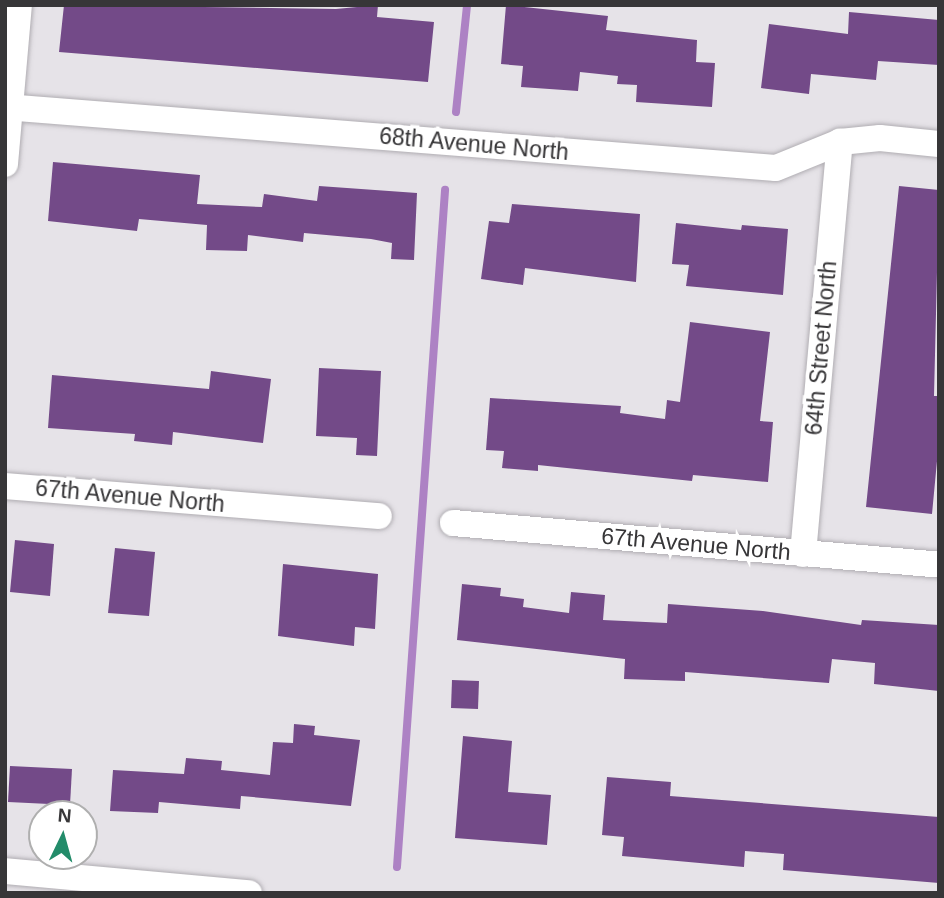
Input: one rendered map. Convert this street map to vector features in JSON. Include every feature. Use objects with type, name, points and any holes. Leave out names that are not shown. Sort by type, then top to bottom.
[{"type":"street","points":[[5,164],[19,5]]},
{"type":"street","name":"68th Avenue North","points":[[8,107],[776,168],[840,142],[880,138],[939,144]]},
{"type":"street","name":"64th Street North","points":[[803,554],[840,142]]},
{"type":"street","name":"67th Avenue North","points":[[5,486],[379,516]]},
{"type":"street","name":"67th Avenue North","points":[[453,523],[939,565]]},
{"type":"street","points":[[6,878],[249,893]]},
{"type":"building","points":[[64,5],[336,9],[378,5],[377,17],[434,22],[428,82],[59,52]]},
{"type":"building","points":[[506,5],[608,16],[606,30],[697,40],[696,62],[715,63],[712,107],[636,102],[637,85],[617,84],[618,76],[580,72],[578,91],[521,87],[523,66],[501,64]]},
{"type":"building","points":[[849,12],[939,20],[939,65],[878,61],[876,80],[811,74],[809,94],[761,88],[769,24],[848,34]]},
{"type":"building","points":[[53,162],[200,175],[197,204],[262,207],[264,194],[317,201],[319,186],[417,193],[414,260],[391,259],[392,243],[371,239],[304,233],[303,242],[248,235],[247,251],[206,250],[207,225],[139,219],[137,231],[48,221]]},
{"type":"building","points":[[899,186],[939,190],[934,396],[939,396],[939,440],[932,514],[866,507]]},
{"type":"building","points":[[512,204],[640,214],[636,282],[525,268],[523,285],[481,279],[489,221],[509,223]]},
{"type":"building","points":[[676,223],[741,230],[742,225],[788,229],[783,295],[686,286],[689,265],[672,264]]},
{"type":"building","points":[[690,322],[770,332],[760,421],[773,422],[768,482],[693,475],[692,481],[538,465],[538,471],[502,468],[504,451],[486,450],[490,398],[621,406],[620,413],[665,419],[667,400],[680,402]]},
{"type":"building","points":[[319,368],[381,371],[377,456],[356,455],[357,438],[316,436]]},
{"type":"building","points":[[211,371],[271,379],[263,443],[173,432],[172,445],[134,441],[135,434],[48,428],[52,375],[209,389]]},
{"type":"building","points":[[15,540],[54,544],[50,596],[10,592]]},
{"type":"building","points":[[115,548],[155,552],[149,616],[108,613]]},
{"type":"building","points":[[283,564],[378,574],[375,629],[355,627],[354,646],[278,636]]},
{"type":"building","points":[[462,584],[501,588],[500,596],[524,599],[523,607],[569,613],[571,592],[605,595],[603,620],[667,623],[668,604],[763,611],[861,625],[862,620],[939,625],[939,691],[874,684],[875,663],[832,659],[829,683],[685,672],[685,681],[624,679],[625,659],[457,640]]},
{"type":"building","points":[[452,680],[479,681],[478,709],[451,708]]},
{"type":"building","points":[[294,724],[315,726],[314,735],[360,740],[351,806],[241,796],[240,809],[159,802],[158,813],[110,811],[113,770],[184,774],[186,758],[222,761],[221,770],[270,775],[273,742],[293,743]]},
{"type":"building","points":[[463,736],[512,741],[508,792],[551,795],[547,845],[455,838]]},
{"type":"building","points":[[10,766],[72,769],[70,800],[8,802]]},
{"type":"building","points":[[607,777],[671,782],[670,796],[939,817],[939,883],[783,870],[784,854],[745,851],[744,867],[622,856],[624,837],[602,835]]},
{"type":"waterway","points":[[456,112],[467,5]]},
{"type":"waterway","points":[[397,867],[445,190]]}]
